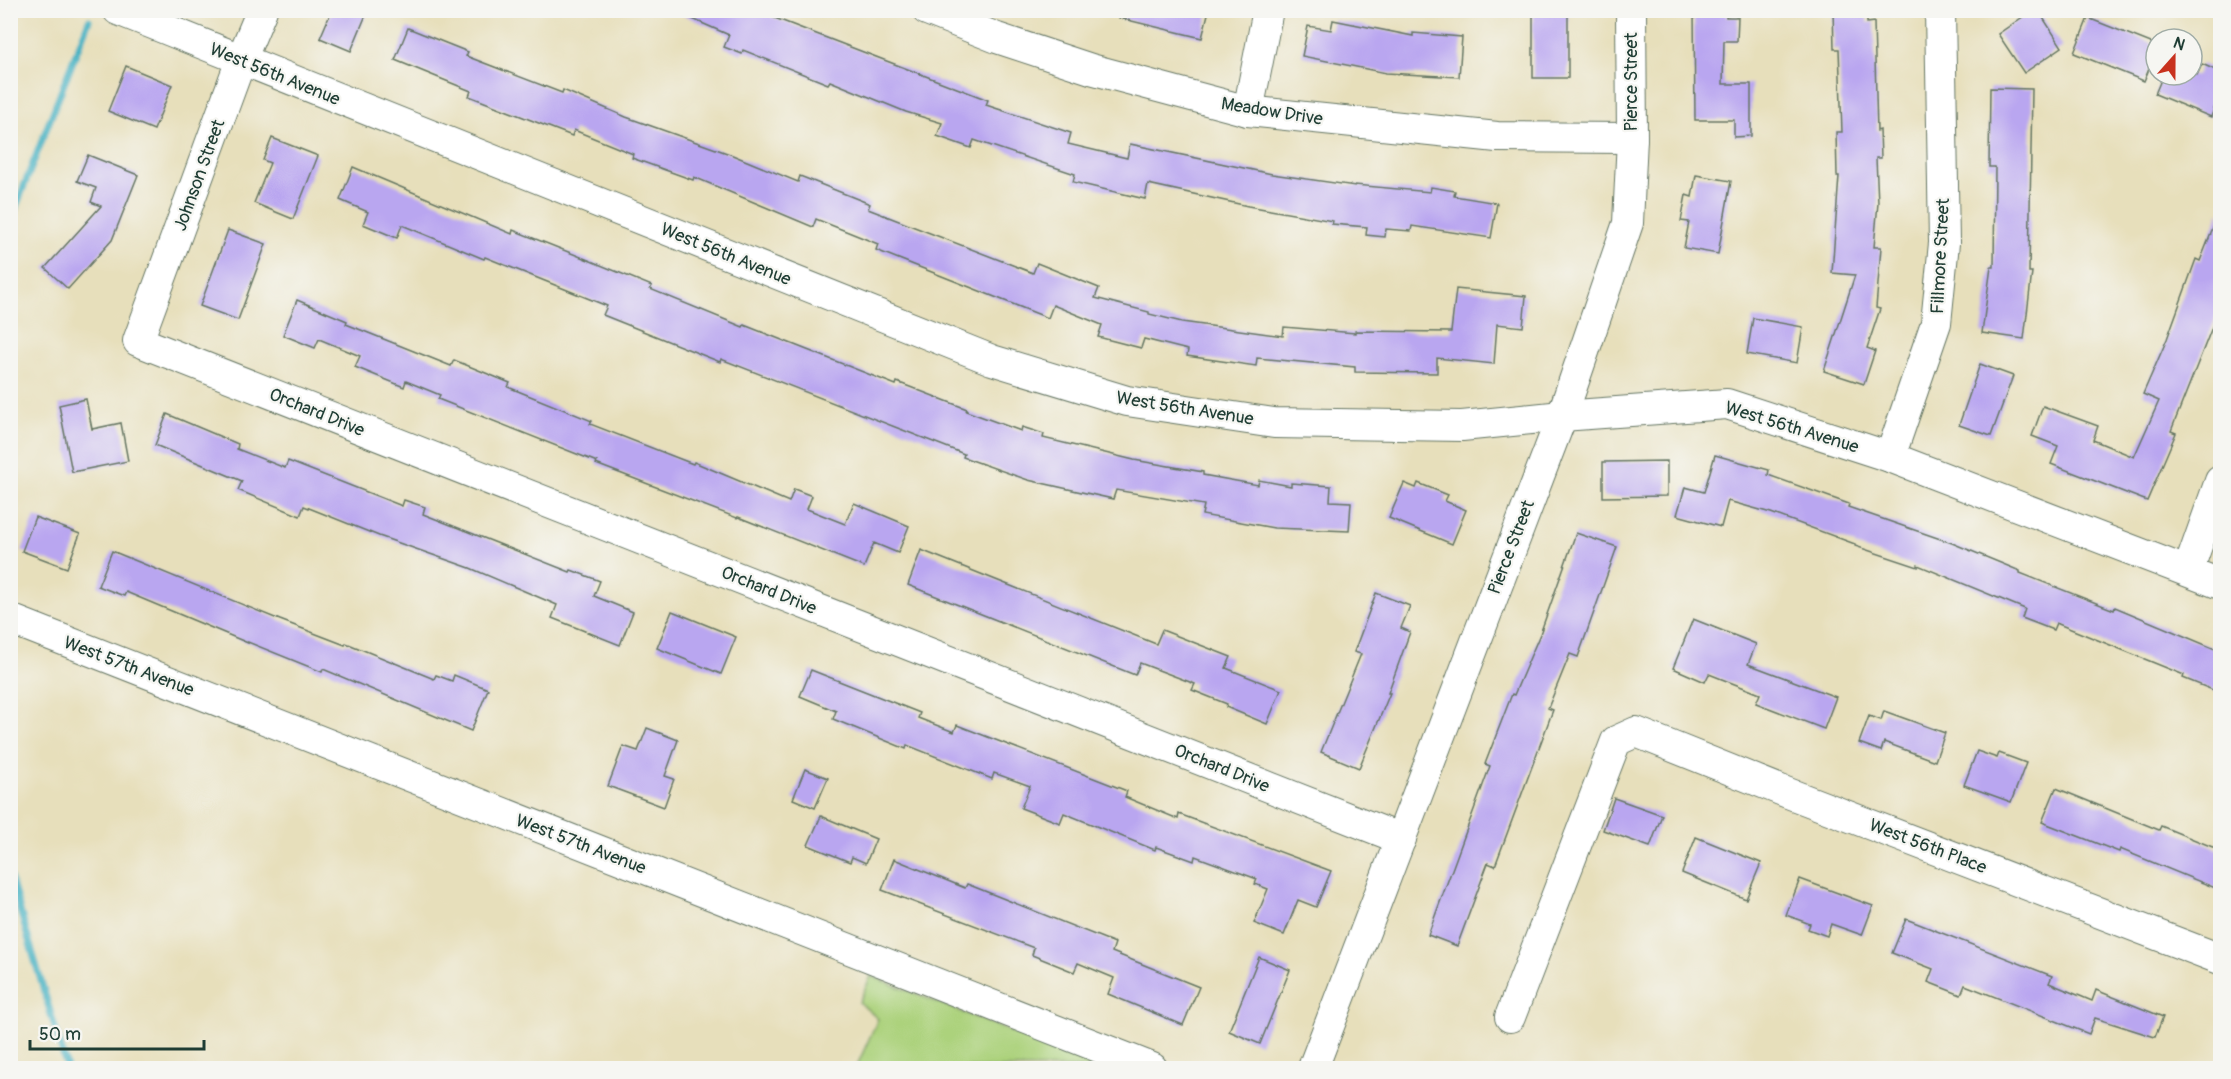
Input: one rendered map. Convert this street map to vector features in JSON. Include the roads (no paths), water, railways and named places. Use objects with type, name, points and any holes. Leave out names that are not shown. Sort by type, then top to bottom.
[{"type":"street","name":"West 56th Avenue","points":[[118,10],[992,360],[1127,401],[1274,423],[1462,426],[1727,404],[1890,457],[2220,584]]},
{"type":"street","name":"Johnson Street","points":[[138,341],[241,60],[262,10]]},
{"type":"street","name":"Meadow Drive","points":[[927,10],[997,38],[1091,69],[1248,111],[1497,137],[1632,138]]},
{"type":"street","points":[[1248,111],[1268,10]]},
{"type":"street","name":"Pierce Street","points":[[1313,1068],[1562,416],[1628,223],[1632,138],[1631,10]]},
{"type":"street","name":"Fillmore Street","points":[[1890,457],[1936,323],[1944,243],[1940,10]]},
{"type":"street","name":"Orchard Drive","points":[[138,341],[1401,839]]},
{"type":"street","points":[[2188,571],[2220,481]]},
{"type":"street","name":"West 57th Avenue","points":[[10,619],[1152,1068]]},
{"type":"street","name":"West 56th Place","points":[[1510,1017],[1616,741],[1636,732],[2220,959]]},
{"type":"waterway","points":[[10,222],[89,20]]},
{"type":"waterway","points":[[10,877],[67,1068]]}]
